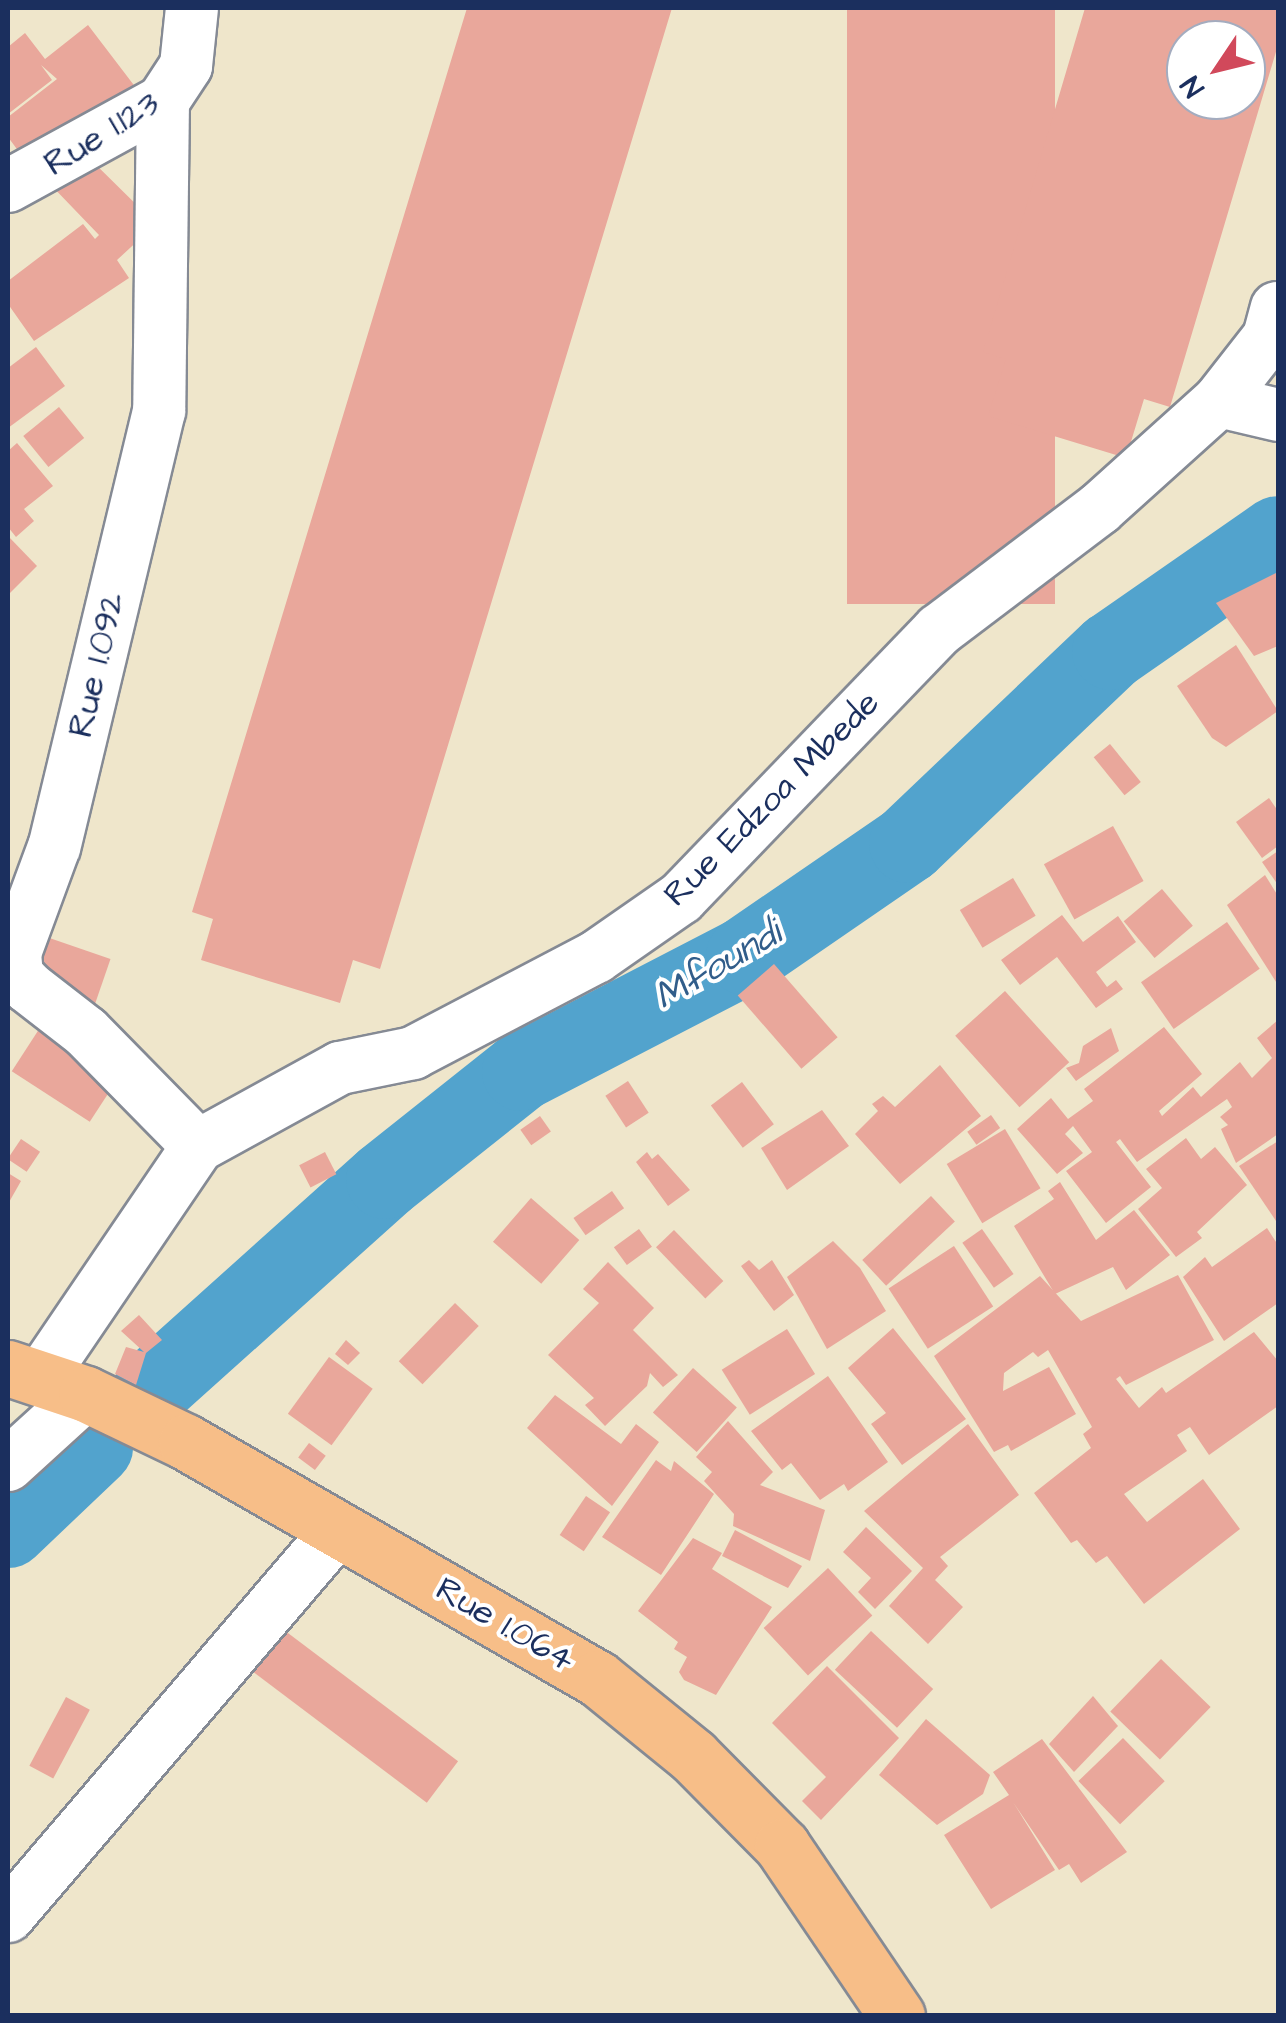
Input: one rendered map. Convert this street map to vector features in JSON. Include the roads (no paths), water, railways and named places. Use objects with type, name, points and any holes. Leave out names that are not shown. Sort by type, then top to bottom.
[{"type":"main road","name":"Rue 1.064","points":[[45,1380],[186,1442],[597,1678],[694,1756],[782,1846],[897,2016]]},
{"type":"street","name":"Rue 1.123","points":[[8,186],[163,101],[186,66],[192,8]]},
{"type":"street","name":"Rue 1.092","points":[[163,101],[160,411],[54,847],[14,954],[28,987],[86,1032],[198,1146]]},
{"type":"street","name":"Rue Edzoa Mbede","points":[[8,1465],[45,1380],[198,1146],[340,1068],[413,1053],[480,1022],[596,957],[681,898],[939,630],[1098,509],[1219,401],[1268,337],[1277,308]]},
{"type":"street","points":[[1219,401],[1278,415]]},
{"type":"street","points":[[8,1916],[338,1530]]},
{"type":"waterway","name":"Mfoundi","points":[[152,1389],[385,1180],[521,1072],[745,956],[908,844],[1111,651],[1278,535]]},
{"type":"waterway","name":"Mfoundi","points":[[8,1529],[94,1447]]}]
